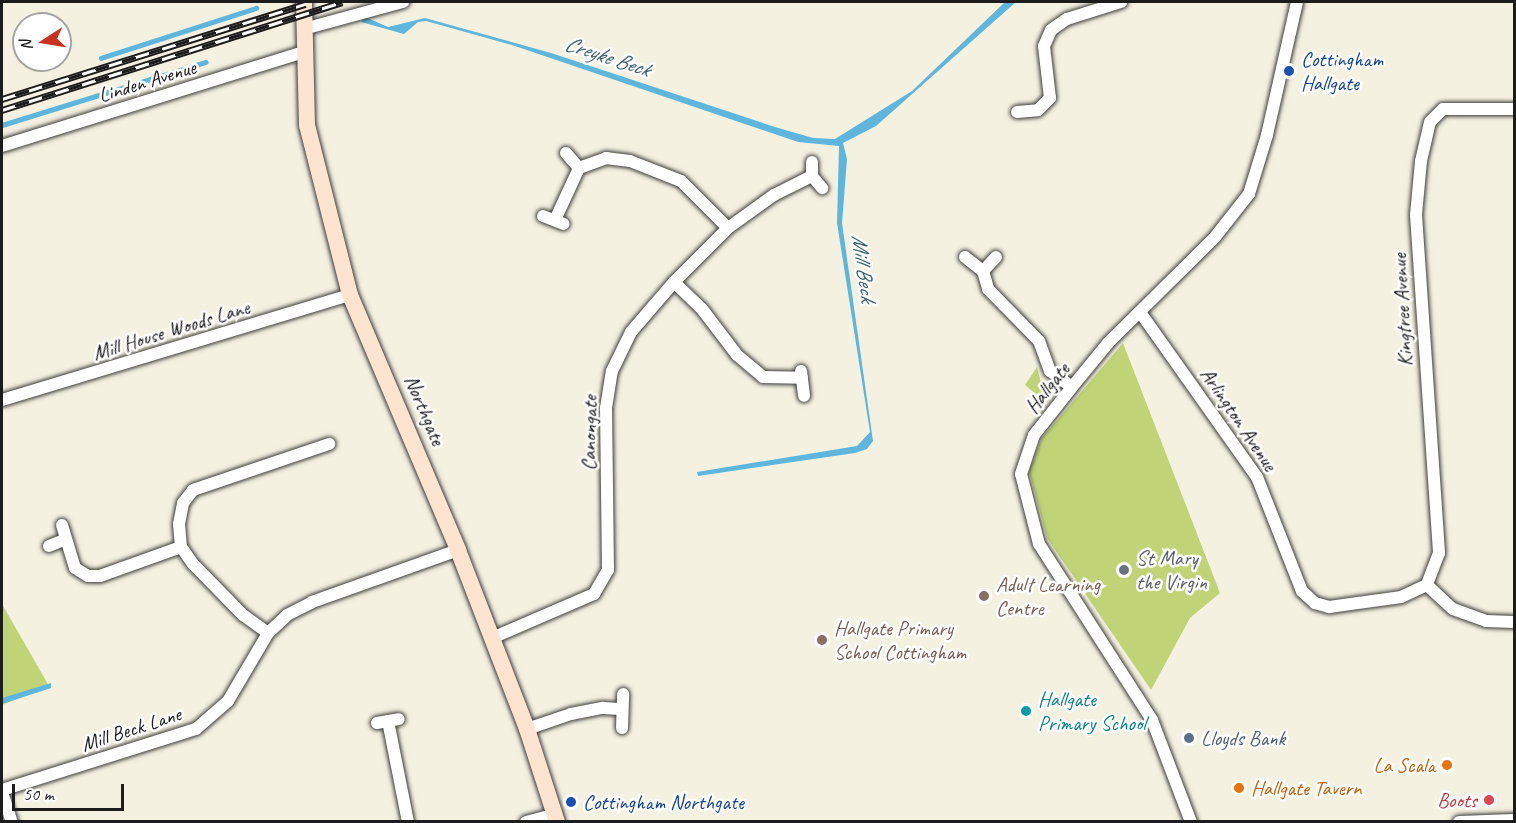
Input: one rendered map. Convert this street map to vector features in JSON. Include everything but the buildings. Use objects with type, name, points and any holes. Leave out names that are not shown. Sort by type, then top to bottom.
[{"type":"street","points":[[304,29],[403,2]]},
{"type":"street","points":[[1017,112],[1038,110],[1050,98],[1044,46],[1051,30],[1084,7],[1121,2]]},
{"type":"street","name":"Hallgate","points":[[1191,822],[1152,720],[1039,544],[1021,474],[1034,435],[1072,387],[1140,312],[1215,237],[1249,194],[1267,135],[1297,2]]},
{"type":"street","name":"Northgate","points":[[304,3],[303,52],[308,125],[350,295],[458,550],[527,729],[556,818]]},
{"type":"street","name":"Linden Avenue","points":[[2,146],[303,52]]},
{"type":"street","name":"Kingtree Avenue","points":[[1427,585],[1439,553],[1419,286],[1416,214],[1421,161],[1430,122],[1443,109],[1515,109]]},
{"type":"street","points":[[566,153],[579,168]]},
{"type":"street","points":[[554,220],[579,168],[606,158],[630,161],[681,181],[728,228]]},
{"type":"street","points":[[812,162],[812,176],[822,188]]},
{"type":"street","name":"Canongate","points":[[492,638],[594,594],[608,570],[606,408],[612,371],[631,332],[674,282],[728,228],[774,195],[812,176]]},
{"type":"street","points":[[965,257],[983,271],[988,290],[1039,341],[1050,371],[1072,387]]},
{"type":"street","points":[[983,271],[996,257]]},
{"type":"street","points":[[674,282],[702,309],[737,355],[763,377],[801,374],[804,396]]},
{"type":"street","name":"Mill House Woods Lane","points":[[2,400],[350,295]]},
{"type":"street","name":"Arlington Avenue","points":[[1140,312],[1257,477],[1302,591],[1315,603],[1329,607],[1401,597],[1427,585]]},
{"type":"street","points":[[268,633],[243,615],[181,547],[178,524],[183,503],[193,490],[311,444],[329,444]]},
{"type":"street","points":[[62,525],[75,568],[88,576],[100,576],[181,547]]},
{"type":"street","points":[[49,546],[66,539]]},
{"type":"street","name":"Mill Beck Lane","points":[[2,791],[196,729],[228,701],[268,633],[287,615],[312,602],[458,550]]},
{"type":"street","points":[[1427,585],[1453,609],[1486,621],[1515,622]]},
{"type":"street","points":[[621,728],[620,709],[624,694]]},
{"type":"street","points":[[527,729],[571,714],[603,708],[620,709]]},
{"type":"street","points":[[388,721],[408,822]]},
{"type":"street","points":[[2,791],[12,822]]},
{"type":"street","points":[[526,822],[556,818]]},
{"type":"street","points":[[1459,822],[1515,820]]},
{"type":"green space","points":[[1123,343],[1220,593],[1190,618],[1151,690],[1047,538],[1029,471],[1042,438]]},
{"type":"green space","points":[[1037,367],[1046,403],[1025,385]]},
{"type":"green space","points":[[2,604],[49,686],[2,705]]},
{"type":"water","points":[[1005,2],[1016,2],[876,126],[843,143],[847,159],[842,223],[873,441],[867,449],[855,453],[698,476],[697,472],[857,446],[870,432],[837,223],[839,146],[798,142],[512,45],[426,21],[418,22],[404,34],[361,22],[365,17],[388,27],[425,18],[551,53],[775,127],[813,138],[835,139],[912,91]]},
{"type":"water","points":[[51,683],[51,688],[2,704],[2,698]]},
{"type":"waterway","points":[[101,58],[256,8]]},
{"type":"waterway","points":[[2,125],[205,62]]},
{"type":"railway","points":[[2,110],[342,2]]},
{"type":"railway","points":[[2,99],[305,4]]},
{"type":"place","name":"Cottingham Hallgate","points":[[1289,71]]},
{"type":"place","name":"St Mary the Virgin","points":[[1124,570]]},
{"type":"place","name":"Adult Learning Centre","points":[[984,596]]},
{"type":"place","name":"Hallgate Primary School Cottingham","points":[[822,640]]},
{"type":"place","name":"Hallgate Primary School","points":[[1026,711]]},
{"type":"place","name":"Lloyds Bank","points":[[1189,738]]},
{"type":"place","name":"La Scala","points":[[1447,765]]},
{"type":"place","name":"Hallgate Tavern","points":[[1239,788]]},
{"type":"place","name":"Boots","points":[[1489,800]]},
{"type":"place","name":"Cottingham Northgate","points":[[571,802]]},
{"type":"water label","name":"Creyke Beck","points":[[607,57]]},
{"type":"water label","name":"Mill Beck","points":[[863,268]]}]
